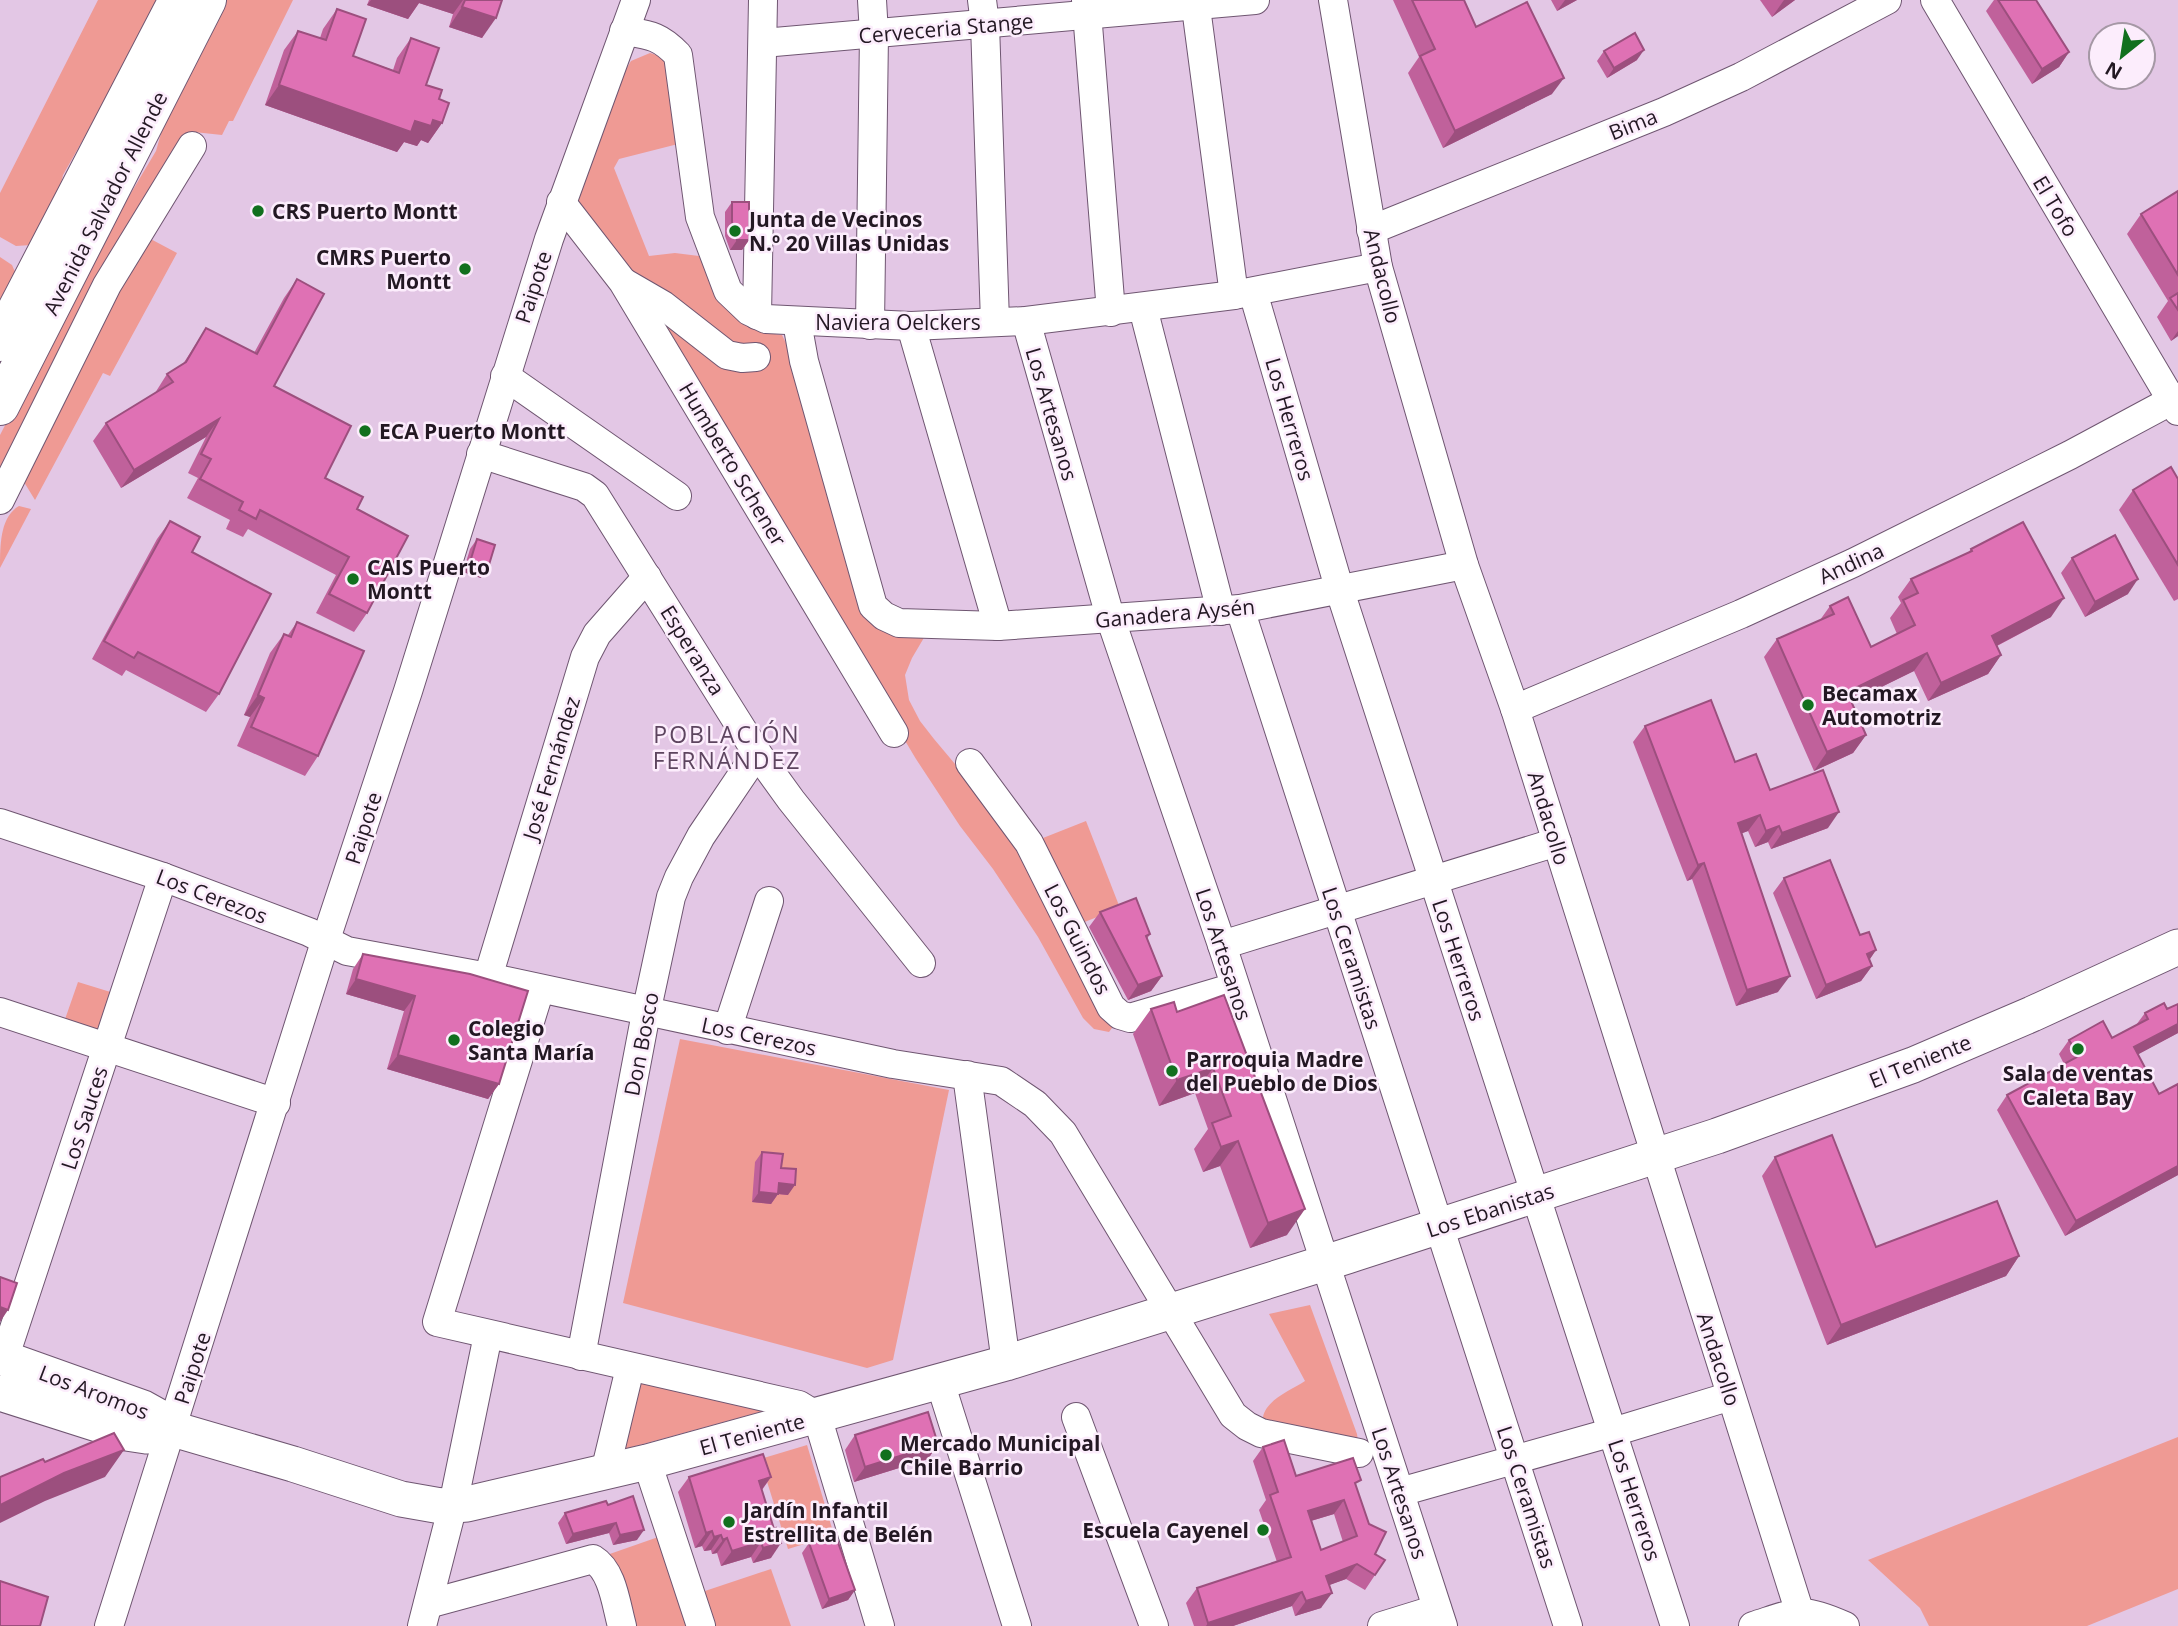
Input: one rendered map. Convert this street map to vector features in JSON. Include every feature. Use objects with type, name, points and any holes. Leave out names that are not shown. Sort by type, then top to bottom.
[{"type":"highway","name":"Avenida Salvador Allende","points":[[0,342],[178,0]]},
{"type":"highway","name":"Avenida Salvador Allende","points":[[0,406],[109,197],[207,0]]},
{"type":"main road","name":"El Teniente","points":[[1655,1156],[1728,1133],[1913,1065],[2178,947]]},
{"type":"main road","name":"Los Ebanistas","points":[[1325,1263],[1655,1156]]},
{"type":"main road","name":"El Teniente","points":[[173,1429],[401,1499],[431,1505],[453,1505],[514,1494],[648,1462],[940,1382],[1325,1263]]},
{"type":"main road","name":"Los Aromos","points":[[2,1358],[143,1408],[161,1418],[173,1429]]},
{"type":"main road","name":"Los Aromos","points":[[0,1393],[126,1433],[146,1436],[173,1429]]},
{"type":"street","name":"Paipote","points":[[109,1626],[326,939],[408,691],[561,202],[636,0]]},
{"type":"street","points":[[757,315],[763,0]]},
{"type":"street","points":[[870,325],[874,34],[872,0]]},
{"type":"street","name":"Cerveceria Stange","points":[[762,43],[874,34],[984,12],[1255,0]]},
{"type":"street","name":"Andacollo","points":[[1333,0],[1378,267],[1464,565],[1515,709],[1802,1619]]},
{"type":"street","name":"Bima","points":[[1371,230],[1664,112],[1741,77],[1887,0]]},
{"type":"street","name":"El Tofo","points":[[1935,0],[2176,403]]},
{"type":"street","name":"Los Herreros","points":[[1196,3],[1244,294],[1675,1626]]},
{"type":"street","points":[[1087,7],[1111,312]]},
{"type":"street","points":[[984,12],[995,322]]},
{"type":"street","name":"Naviera Oelckers","points":[[624,32],[656,36],[667,43],[677,55],[700,218],[728,291],[741,305],[757,315],[797,322],[911,326],[1026,321],[1244,294],[1378,267]]},
{"type":"street","points":[[0,500],[107,285],[192,146]]},
{"type":"street","name":"Humberto Schener","points":[[561,202],[623,282],[894,733]]},
{"type":"street","points":[[623,282],[656,300],[727,355],[742,358],[756,356]]},
{"type":"street","name":"Los Ceramistas","points":[[1143,308],[1231,610],[1337,910],[1569,1626]]},
{"type":"street","name":"Los Artesanos","points":[[1026,321],[1111,620],[1222,946],[1440,1618]]},
{"type":"street","name":"Ganadera Aysén","points":[[797,322],[804,361],[873,606],[884,616],[899,622],[998,626],[1231,610],[1464,565]]},
{"type":"street","points":[[911,326],[998,626]]},
{"type":"street","points":[[505,376],[677,496]]},
{"type":"street","name":"Andina","points":[[1515,709],[1741,614],[1853,563],[2176,403]]},
{"type":"street","name":"Esperanza","points":[[481,454],[584,488],[595,495],[757,753],[791,800],[921,963]]},
{"type":"street","name":"José Fernández","points":[[488,977],[585,657],[597,634],[647,577]]},
{"type":"street","name":"Don Bosco","points":[[581,1356],[646,1013],[674,887],[714,814],[757,753]]},
{"type":"street","name":"Los Guindos","points":[[970,763],[1029,843],[1111,1007],[1120,1015],[1130,1018],[1235,987]]},
{"type":"street","name":"Los Cerezos","points":[[0,823],[163,877],[326,939],[347,951],[488,977],[893,1065],[1001,1081],[1019,1091],[1050,1117],[1063,1133],[1234,1415],[1261,1433],[1359,1453]]},
{"type":"street","points":[[1222,946],[1557,842]]},
{"type":"street","name":"Los Sauces","points":[[2,1358],[163,877]]},
{"type":"street","points":[[727,1030],[769,901]]},
{"type":"street","points":[[540,989],[437,1322],[799,1405],[817,1416],[879,1626]]},
{"type":"street","points":[[0,1012],[276,1103]]},
{"type":"street","points":[[967,1075],[1006,1363]]},
{"type":"street","points":[[425,1615],[453,1505],[488,1335]]},
{"type":"street","points":[[606,1472],[630,1368]]},
{"type":"street","points":[[940,1382],[1017,1626]]},
{"type":"street","points":[[1400,1492],[1613,1432],[1731,1395]]},
{"type":"street","points":[[1076,1416],[1154,1626]]},
{"type":"street","points":[[648,1462],[701,1626]]},
{"type":"street","points":[[425,1615],[593,1559],[600,1563],[606,1572],[622,1626]]},
{"type":"street","points":[[1753,1626],[1822,1616],[1845,1626]]},
{"type":"street","points":[[1382,1626],[1440,1618]]},
{"type":"shaded area","points":[[98,0],[162,0],[63,175],[58,197],[31,245],[16,246],[0,237],[0,193]]},
{"type":"shaded area","points":[[223,0],[293,0],[233,121],[229,121],[222,135],[194,132],[184,140],[0,477],[0,435],[114,215],[128,198],[156,151],[167,112]]},
{"type":"shaded area","points":[[650,53],[660,56],[666,64],[678,144],[619,159],[614,168],[649,256],[675,253],[699,256],[720,298],[737,319],[764,332],[782,335],[788,347],[837,529],[865,617],[925,636],[905,675],[909,700],[934,739],[1024,846],[1115,1024],[1109,1032],[1094,1029],[1083,1018],[1038,937],[916,759],[641,300],[572,202],[625,71],[631,61]]},
{"type":"shaded area","points":[[145,236],[177,253],[110,376],[103,373],[35,500],[24,482]]},
{"type":"shaded area","points":[[0,257],[12,265],[16,274],[0,313]]},
{"type":"shaded area","points":[[19,506],[31,509],[0,568],[5,524]]},
{"type":"shaded area","points":[[1086,821],[1120,908],[1077,925],[1043,838]]},
{"type":"shaded area","points":[[78,982],[117,994],[109,1017],[97,1030],[63,1025]]},
{"type":"shaded area","points":[[680,1039],[949,1090],[893,1360],[867,1368],[623,1303]]},
{"type":"shaded area","points":[[1310,1305],[1358,1441],[1263,1423],[1263,1416],[1271,1403],[1305,1381],[1269,1314]]},
{"type":"shaded area","points":[[635,1377],[764,1411],[625,1449]]},
{"type":"shaded area","points":[[2178,1437],[2178,1589],[2087,1626],[1929,1626],[1920,1608],[1868,1560]]},
{"type":"shaded area","points":[[807,1445],[834,1535],[788,1549],[760,1459]]},
{"type":"shaded area","points":[[664,1535],[693,1626],[627,1626],[604,1556]]},
{"type":"shaded area","points":[[771,1569],[791,1626],[711,1626],[699,1593]]},
{"type":"building","points":[[465,0],[502,0],[496,18],[462,7]]},
{"type":"building","points":[[1412,0],[1464,0],[1476,27],[1527,2],[1564,78],[1455,131],[1420,56],[1435,49]]},
{"type":"building","points":[[1998,0],[2036,0],[2069,52],[2042,69]]},
{"type":"building","points":[[337,9],[366,19],[353,56],[399,73],[411,38],[439,48],[426,85],[442,90],[439,99],[449,103],[442,123],[433,120],[431,126],[415,121],[411,132],[279,85],[298,31],[326,40]]},
{"type":"building","points":[[1635,33],[1644,50],[1614,68],[1604,51]]},
{"type":"building","points":[[2178,191],[2178,275],[2141,214]]},
{"type":"building","points":[[732,202],[749,202],[749,240],[737,240],[732,226]]},
{"type":"building","points":[[297,279],[324,294],[274,386],[351,426],[325,478],[363,497],[357,509],[408,536],[367,613],[329,594],[349,557],[260,510],[256,519],[239,510],[243,502],[200,479],[211,459],[201,454],[219,419],[134,470],[106,423],[173,382],[167,374],[186,362],[206,328],[257,354]]},
{"type":"building","points":[[2178,293],[2178,310],[2170,298]]},
{"type":"building","points":[[2171,467],[2178,479],[2178,565],[2133,490]]},
{"type":"building","points":[[170,521],[200,537],[192,552],[271,594],[219,694],[138,652],[134,658],[104,641]]},
{"type":"building","points":[[2023,522],[2064,598],[1992,636],[2001,655],[1941,683],[1927,653],[1847,692],[1866,735],[1827,752],[1777,639],[1834,614],[1830,606],[1848,597],[1871,647],[1915,625],[1903,600],[1918,593],[1911,579],[1972,551],[1971,549]]},
{"type":"building","points":[[2115,535],[2138,579],[2095,602],[2072,558]]},
{"type":"building","points":[[477,539],[495,545],[488,568],[470,562]]},
{"type":"building","points":[[297,622],[364,651],[318,756],[251,727],[264,698],[258,695],[284,634],[291,637]]},
{"type":"building","points":[[1711,700],[1735,762],[1756,754],[1770,790],[1823,770],[1839,812],[1782,833],[1779,826],[1766,831],[1760,815],[1738,823],[1790,976],[1747,990],[1704,863],[1698,865],[1645,726]]},
{"type":"building","points":[[1830,860],[1860,935],[1869,932],[1876,950],[1867,954],[1872,966],[1826,985],[1784,878]]},
{"type":"building","points":[[1136,898],[1150,934],[1146,936],[1162,976],[1138,985],[1100,912]]},
{"type":"building","name":"Colegio Santa María","points":[[363,954],[470,974],[528,991],[499,1084],[398,1055],[415,996],[356,979]]},
{"type":"building","points":[[1224,995],[1305,1209],[1268,1223],[1238,1141],[1221,1147],[1212,1123],[1231,1116],[1213,1068],[1177,1080],[1151,1009],[1174,1002],[1177,1012]]},
{"type":"building","points":[[2164,1003],[2167,1009],[2178,1004],[2178,1024],[2134,1047],[2159,1094],[2178,1084],[2178,1166],[2076,1221],[2007,1095],[2079,1056],[2069,1040],[2103,1021],[2112,1038],[2148,1019],[2145,1013]]},
{"type":"building","points":[[1832,1135],[1876,1247],[1997,1201],[2019,1256],[1841,1325],[1775,1157]]},
{"type":"building","points":[[762,1152],[783,1154],[781,1168],[796,1169],[795,1185],[779,1183],[778,1194],[759,1192]]},
{"type":"building","points":[[0,1277],[17,1283],[8,1310],[0,1307]]},
{"type":"building","points":[[928,1412],[938,1444],[865,1467],[855,1435]]},
{"type":"building","points":[[114,1433],[124,1450],[64,1473],[0,1505],[0,1477],[43,1459],[45,1462]]},
{"type":"building","points":[[1284,1440],[1296,1476],[1353,1458],[1361,1480],[1355,1483],[1369,1524],[1386,1532],[1375,1554],[1385,1560],[1375,1575],[1357,1564],[1326,1576],[1332,1593],[1306,1601],[1302,1592],[1208,1623],[1197,1588],[1291,1557],[1270,1495],[1278,1492],[1263,1447]],"holes":[[[1344,1500],[1357,1536],[1321,1550],[1308,1511]]]},
{"type":"building","points":[[763,1454],[771,1477],[759,1481],[781,1543],[763,1548],[761,1542],[732,1551],[727,1538],[723,1540],[721,1535],[714,1537],[712,1531],[706,1533],[689,1477]]},
{"type":"building","points":[[633,1496],[644,1530],[620,1535],[616,1523],[573,1534],[565,1513],[606,1501],[608,1505]]},
{"type":"building","points":[[835,1534],[855,1590],[829,1599],[809,1543]]},
{"type":"building","points":[[0,1581],[48,1597],[40,1626],[0,1626]]},
{"type":"place","name":"CRS Puerto Montt","points":[[258,211]]},
{"type":"place","name":"Junta de Vecinos N.º 20 Villas Unidas","points":[[735,231]]},
{"type":"place","name":"CMRS Puerto Montt","points":[[465,269]]},
{"type":"place","name":"ECA Puerto Montt","points":[[365,431]]},
{"type":"place","name":"CAIS Puerto Montt","points":[[353,579]]},
{"type":"place","name":"Becamax Automotriz","points":[[1808,705]]},
{"type":"place","name":"Colegio Santa María","points":[[454,1040]]},
{"type":"place","name":"Sala de ventas Caleta Bay","points":[[2078,1049]]},
{"type":"place","name":"Parroquia Madre del Pueblo de Dios","points":[[1172,1071]]},
{"type":"place","name":"Mercado Municipal Chile Barrio","points":[[886,1455]]},
{"type":"place","name":"Jardín Infantil Estrellita de Belén","points":[[729,1522]]},
{"type":"place","name":"Escuela Cayenel","points":[[1263,1530]]},
{"type":"district","name":"POBLACIÓN FERNÁNDEZ","points":[[727,747]]}]
